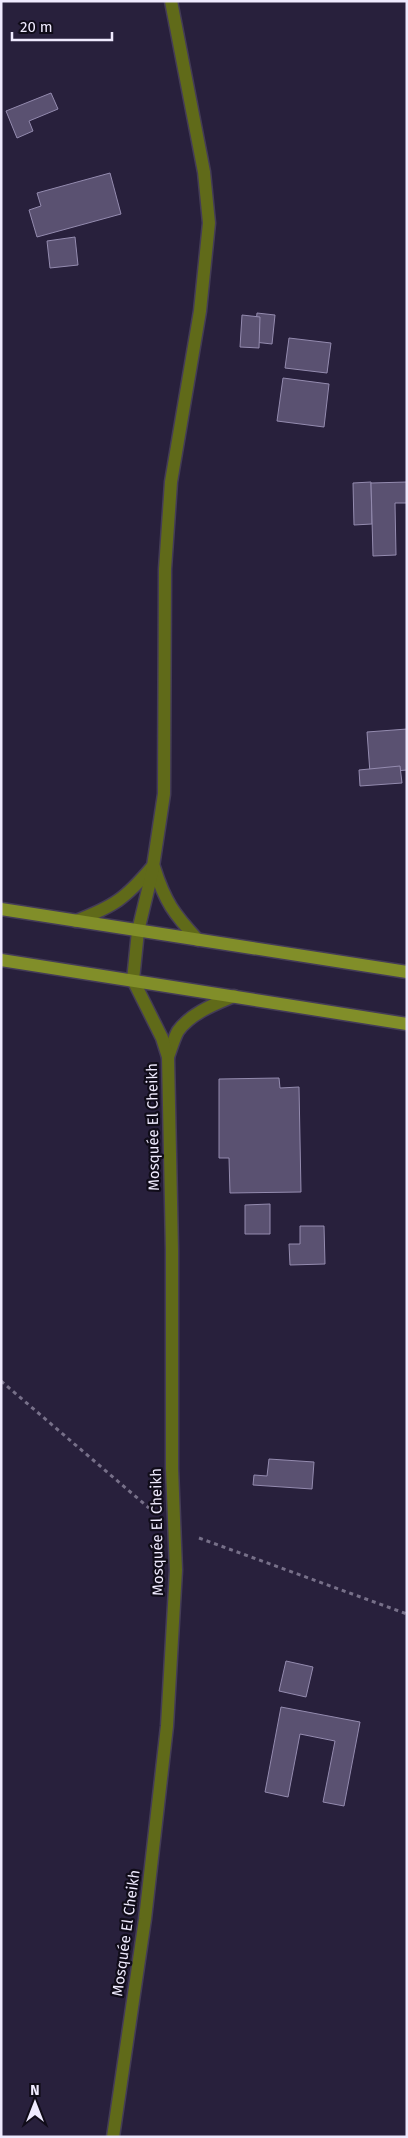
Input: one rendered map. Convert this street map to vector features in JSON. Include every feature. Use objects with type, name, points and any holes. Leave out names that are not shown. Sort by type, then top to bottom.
[{"type":"main road","points":[[1,909],[407,972]]},
{"type":"main road","points":[[1,960],[407,1024]]},
{"type":"street","points":[[133,980],[138,931],[153,865],[164,794],[165,569],[171,482],[200,311],[209,223],[204,172],[171,1]]},
{"type":"street","points":[[76,921],[111,907],[133,889],[153,865]]},
{"type":"street","points":[[153,865],[162,894],[172,912],[198,940]]},
{"type":"street","name":"Mosquée El Cheikh","points":[[113,2137],[145,1919],[167,1726],[176,1570],[172,1468],[172,1250],[168,1057],[162,1038],[133,980]]},
{"type":"street","points":[[168,1057],[178,1031],[193,1017],[212,1005],[234,996]]},
{"type":"path","points":[[1,1381],[174,1530],[227,1546],[407,1614]]},
{"type":"building","points":[[51,93],[58,109],[29,121],[33,131],[17,138],[6,111]]},
{"type":"building","points":[[110,173],[121,214],[37,237],[29,210],[41,206],[37,193]]},
{"type":"building","points":[[75,237],[78,265],[50,268],[47,241]]},
{"type":"building","points":[[257,313],[275,315],[272,344],[254,342]]},
{"type":"building","points":[[242,315],[260,317],[259,348],[240,347]]},
{"type":"building","points":[[289,338],[331,343],[327,373],[285,368]]},
{"type":"building","points":[[283,378],[329,384],[324,427],[277,421]]},
{"type":"building","points":[[371,482],[372,524],[354,525],[353,483]]},
{"type":"building","points":[[407,482],[407,503],[395,503],[396,555],[373,556],[371,483]]},
{"type":"building","points":[[407,729],[407,770],[370,773],[367,732]]},
{"type":"building","points":[[400,766],[402,783],[360,786],[359,770]]},
{"type":"building","points":[[279,1078],[280,1088],[299,1087],[301,1192],[230,1193],[229,1158],[219,1158],[219,1079]]},
{"type":"building","points":[[270,1204],[270,1234],[245,1234],[245,1205]]},
{"type":"building","points":[[300,1226],[324,1226],[325,1264],[290,1265],[289,1244],[300,1244]]},
{"type":"building","points":[[269,1459],[314,1462],[312,1489],[253,1485],[254,1475],[267,1476]]},
{"type":"building","points":[[286,1661],[313,1667],[306,1697],[279,1691]]},
{"type":"building","points":[[281,1707],[360,1722],[344,1806],[323,1802],[335,1741],[300,1734],[288,1797],[265,1792]]}]
